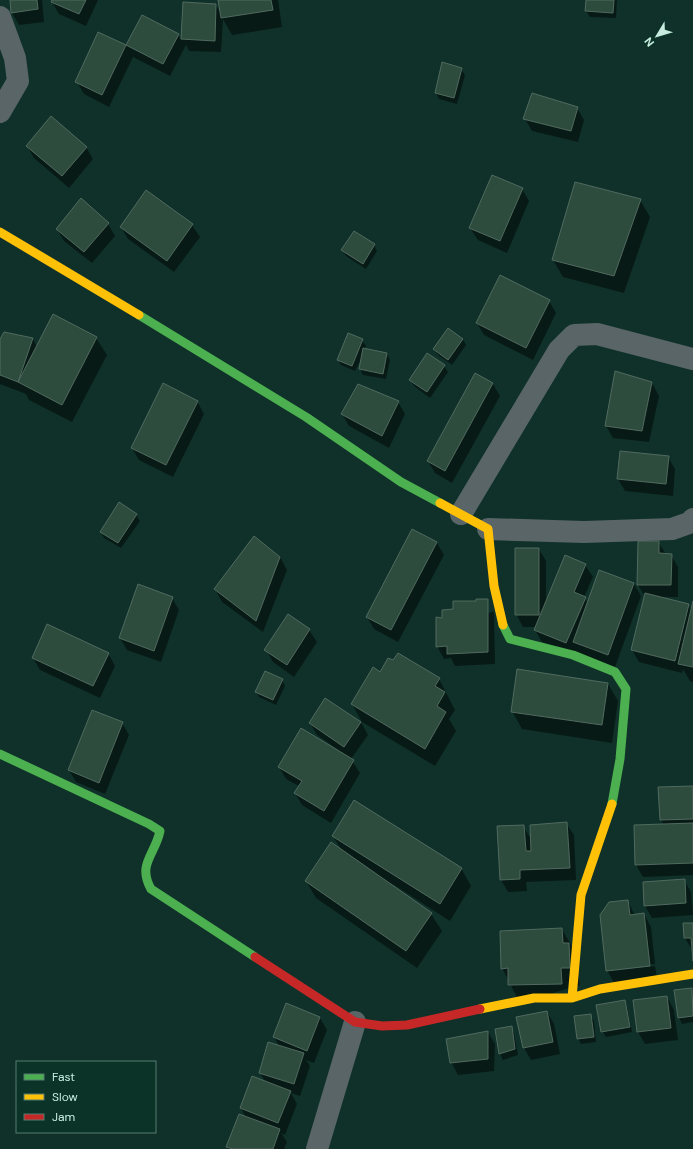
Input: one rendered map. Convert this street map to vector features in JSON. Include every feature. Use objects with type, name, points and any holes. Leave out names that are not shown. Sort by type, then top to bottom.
[{"type":"street","points":[[0,18],[16,58],[18,81],[0,112]]},
{"type":"street","points":[[0,232],[226,367],[306,417],[401,482],[488,529],[584,532],[672,529],[692,522],[693,519]]},
{"type":"street","points":[[461,514],[559,350],[574,335],[597,334],[693,359]]},
{"type":"street","points":[[488,529],[497,604],[502,625],[510,639],[573,655],[615,672],[626,689],[620,759],[612,807],[581,895],[572,998]]},
{"type":"street","points":[[0,754],[149,824],[160,831],[159,840],[143,871],[144,879],[151,888],[355,1022],[382,1026],[407,1025],[534,998],[572,998],[600,989],[693,974]]},
{"type":"street","points":[[317,1149],[355,1022]]},
{"type":"building","points":[[10,0],[37,0],[38,9],[11,13]]},
{"type":"building","points":[[52,0],[86,0],[79,14],[51,2]]},
{"type":"building","points":[[218,0],[271,0],[273,10],[221,18]]},
{"type":"building","points":[[586,0],[614,0],[613,13],[585,11]]},
{"type":"building","points":[[183,2],[216,4],[215,41],[181,39]]},
{"type":"building","points":[[142,15],[179,34],[163,64],[126,45]]},
{"type":"building","points":[[98,32],[126,45],[102,95],[75,82]]},
{"type":"building","points":[[442,62],[462,68],[454,98],[435,93]]},
{"type":"building","points":[[532,93],[578,107],[571,131],[523,119]]},
{"type":"building","points":[[51,116],[87,147],[62,176],[26,146]]},
{"type":"building","points":[[492,175],[523,188],[500,241],[469,228]]},
{"type":"building","points":[[575,182],[641,199],[614,276],[552,260]]},
{"type":"building","points":[[146,190],[193,224],[167,261],[120,227]]},
{"type":"building","points":[[81,198],[109,223],[84,252],[56,229]]},
{"type":"building","points":[[354,231],[375,244],[363,264],[341,250]]},
{"type":"building","points":[[500,275],[550,300],[526,348],[476,323]]},
{"type":"building","points":[[53,314],[97,337],[62,405],[18,382]]},
{"type":"building","points":[[448,328],[463,339],[448,360],[433,349]]},
{"type":"building","points":[[4,332],[33,338],[18,382],[0,375],[0,339]]},
{"type":"building","points":[[348,333],[363,339],[352,366],[337,360]]},
{"type":"building","points":[[363,348],[387,353],[383,374],[359,369]]},
{"type":"building","points":[[427,353],[445,365],[427,392],[409,380]]},
{"type":"building","points":[[615,371],[652,382],[642,431],[605,426]]},
{"type":"building","points":[[475,373],[493,383],[445,471],[427,461]]},
{"type":"building","points":[[163,383],[198,401],[166,465],[131,448]]},
{"type":"building","points":[[358,384],[399,401],[382,436],[341,414]]},
{"type":"building","points":[[620,451],[669,456],[666,484],[617,479]]},
{"type":"building","points":[[119,502],[137,514],[118,543],[100,532]]},
{"type":"building","points":[[412,529],[437,542],[391,630],[366,617]]},
{"type":"building","points":[[254,536],[280,557],[256,621],[214,589]]},
{"type":"building","points":[[638,541],[659,541],[659,553],[672,554],[671,585],[637,585]]},
{"type":"building","points":[[515,548],[539,548],[539,615],[515,615]]},
{"type":"building","points":[[565,555],[586,564],[574,592],[586,597],[566,643],[534,630]]},
{"type":"building","points":[[599,570],[634,583],[608,655],[573,642]]},
{"type":"building","points":[[138,584],[173,597],[154,651],[119,638]]},
{"type":"building","points":[[645,593],[689,604],[675,661],[631,650]]},
{"type":"building","points":[[476,599],[488,599],[488,652],[447,654],[447,646],[436,647],[436,617],[442,618],[442,610],[453,609],[453,601],[476,601]]},
{"type":"building","points":[[693,601],[693,667],[678,664]]},
{"type":"building","points":[[288,614],[310,629],[287,665],[264,650]]},
{"type":"building","points":[[47,624],[109,653],[93,686],[32,658]]},
{"type":"building","points":[[398,653],[440,678],[435,686],[445,692],[437,706],[446,712],[425,749],[351,704],[373,667],[380,672],[388,658],[393,660]]},
{"type":"building","points":[[517,669],[608,683],[602,725],[511,712]]},
{"type":"building","points":[[265,671],[283,679],[273,700],[255,692]]},
{"type":"building","points":[[325,698],[361,722],[344,747],[309,723]]},
{"type":"building","points":[[92,710],[123,722],[99,783],[68,770]]},
{"type":"building","points":[[301,728],[354,760],[324,811],[294,793],[302,781],[278,767]]},
{"type":"building","points":[[693,786],[693,819],[660,820],[658,787]]},
{"type":"building","points":[[354,800],[462,868],[440,904],[332,836]]},
{"type":"building","points":[[567,822],[570,868],[520,870],[520,879],[500,880],[497,826],[524,825],[526,851],[531,851],[530,825]]},
{"type":"building","points":[[693,823],[693,863],[635,865],[634,825]]},
{"type":"building","points":[[331,842],[432,913],[406,951],[305,881]]},
{"type":"building","points":[[685,879],[686,903],[644,906],[643,882]]},
{"type":"building","points":[[628,900],[630,915],[644,913],[650,966],[606,971],[600,915],[609,902]]},
{"type":"building","points":[[683,923],[693,923],[693,961],[691,938],[684,938]]},
{"type":"building","points":[[562,928],[563,943],[569,943],[570,968],[561,968],[562,984],[508,985],[508,968],[501,969],[500,931]]},
{"type":"building","points":[[692,988],[693,1016],[678,1018],[674,990]]},
{"type":"building","points":[[667,996],[671,1028],[637,1032],[633,1000]]},
{"type":"building","points":[[625,1000],[630,1027],[601,1032],[596,1005]]},
{"type":"building","points":[[286,1003],[320,1017],[307,1051],[273,1037]]},
{"type":"building","points":[[547,1011],[553,1042],[523,1048],[516,1017]]},
{"type":"building","points":[[591,1014],[594,1037],[577,1039],[574,1016]]},
{"type":"building","points":[[512,1026],[515,1049],[499,1054],[495,1029]]},
{"type":"building","points":[[488,1031],[488,1059],[450,1063],[446,1039]]},
{"type":"building","points":[[268,1042],[304,1053],[294,1084],[259,1073]]},
{"type":"building","points":[[252,1076],[291,1091],[278,1123],[240,1108]]},
{"type":"building","points":[[239,1114],[280,1129],[273,1149],[233,1149],[226,1147]]},
{"type":"traffic: fast","points":[[139,315],[306,417],[401,482],[440,503]]},
{"type":"traffic: fast","points":[[503,625],[510,639],[573,655],[615,672],[626,689],[620,759],[612,804]]},
{"type":"traffic: fast","points":[[0,754],[149,824],[160,831],[146,866],[147,880],[151,889],[255,957]]},
{"type":"traffic: slow","points":[[0,232],[139,315]]},
{"type":"traffic: slow","points":[[440,503],[488,529],[494,586],[503,625]]},
{"type":"traffic: slow","points":[[572,998],[581,895],[612,804]]},
{"type":"traffic: slow","points":[[480,1009],[534,998],[572,998],[600,989],[693,974]]},
{"type":"traffic: jam","points":[[255,957],[355,1022],[382,1026],[407,1025],[480,1009]]}]
